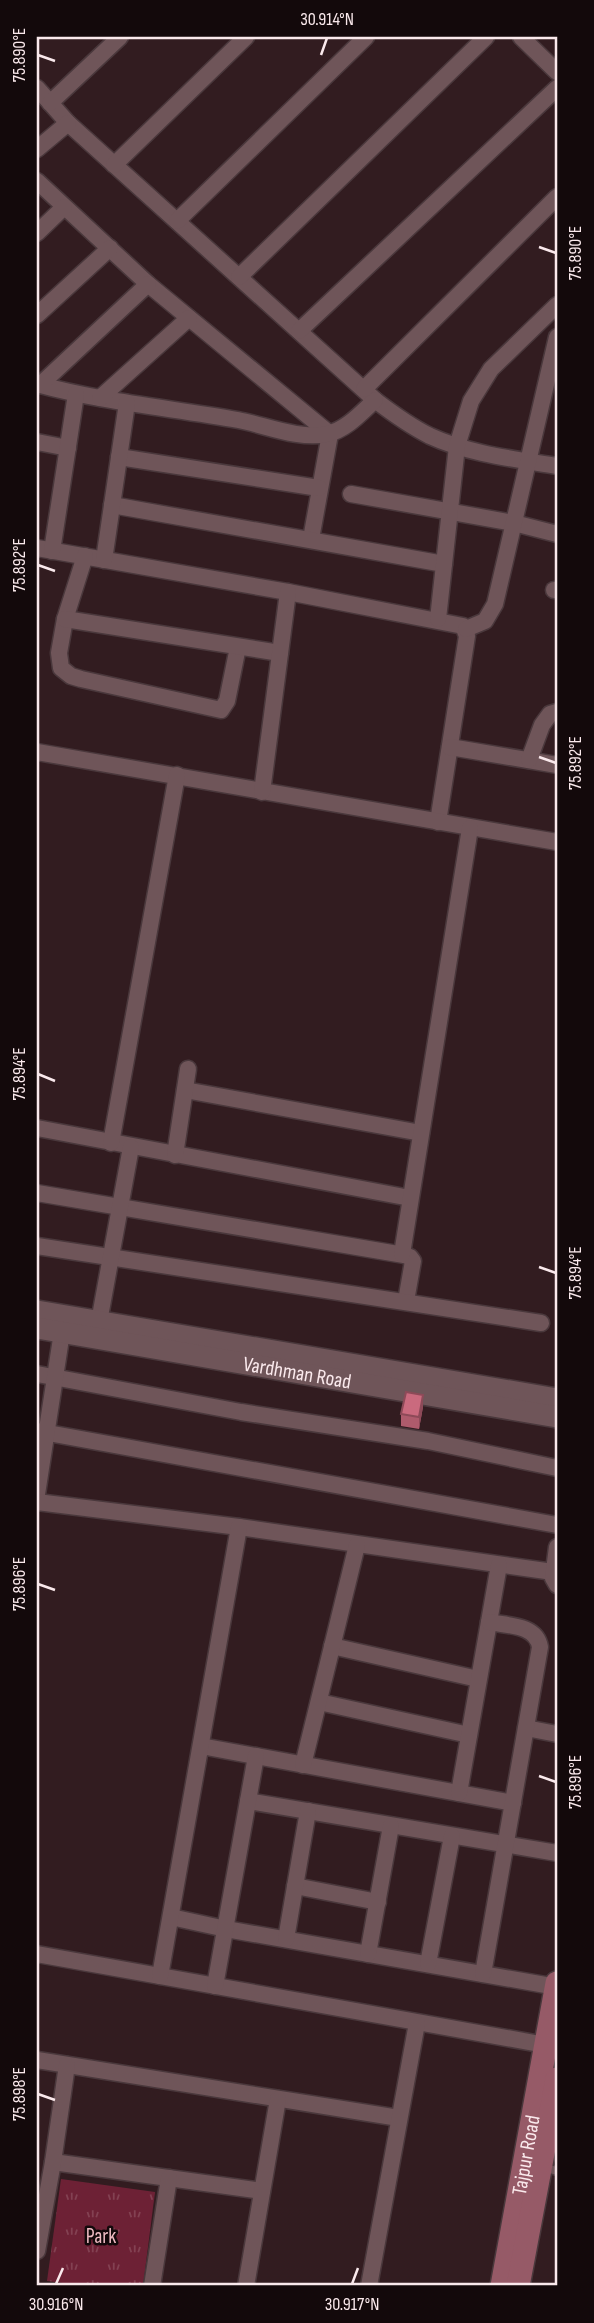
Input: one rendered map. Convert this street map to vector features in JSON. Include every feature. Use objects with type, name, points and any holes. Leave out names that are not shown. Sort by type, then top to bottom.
[{"type":"main road","name":"Tajpur Road","points":[[502,2286],[552,2046],[557,1985]]},
{"type":"main road","name":"Tajpur Road","points":[[518,2286],[549,2169],[557,2079]]},
{"type":"street","points":[[50,103],[120,37]]},
{"type":"street","points":[[114,165],[246,37]]},
{"type":"street","points":[[177,221],[366,37]]},
{"type":"street","points":[[239,277],[486,37]]},
{"type":"street","points":[[521,37],[557,72]]},
{"type":"street","points":[[37,88],[68,123],[114,165],[369,395],[403,421],[430,436],[457,446],[557,466]]},
{"type":"street","points":[[299,331],[557,88]]},
{"type":"street","points":[[37,149],[68,123]]},
{"type":"street","points":[[37,181],[148,284],[330,434]]},
{"type":"street","points":[[38,384],[76,394],[173,408],[305,435],[330,434],[349,424],[369,395],[557,197]]},
{"type":"street","points":[[37,233],[64,207]]},
{"type":"street","points":[[37,315],[110,248]]},
{"type":"street","points":[[38,384],[148,284]]},
{"type":"street","points":[[555,307],[557,326]]},
{"type":"street","points":[[438,619],[457,446],[471,401],[491,369],[555,307]]},
{"type":"street","points":[[100,398],[189,318]]},
{"type":"street","points":[[466,629],[479,625],[491,614],[557,337]]},
{"type":"street","points":[[76,394],[68,448],[44,550],[438,619],[458,623],[466,629]]},
{"type":"street","points":[[104,560],[127,403]]},
{"type":"street","points":[[311,539],[330,434]]},
{"type":"street","points":[[37,442],[68,448]]},
{"type":"street","points":[[119,457],[319,488]]},
{"type":"street","points":[[351,494],[514,523],[557,534]]},
{"type":"street","points":[[112,505],[444,564]]},
{"type":"street","points":[[85,556],[65,620],[59,662],[65,672],[216,711],[224,708],[227,701],[237,647]]},
{"type":"street","points":[[262,792],[288,592]]},
{"type":"street","points":[[65,620],[280,653]]},
{"type":"street","points":[[438,822],[466,629]]},
{"type":"street","points":[[529,760],[542,725],[550,714],[557,712]]},
{"type":"street","points":[[450,747],[557,765]]},
{"type":"street","points":[[37,751],[557,842]]},
{"type":"street","points":[[111,1143],[177,775]]},
{"type":"street","points":[[402,1254],[470,828]]},
{"type":"street","points":[[175,1155],[188,1069]]},
{"type":"street","points":[[185,1090],[421,1133]]},
{"type":"street","points":[[37,1128],[410,1198]]},
{"type":"street","points":[[99,1322],[131,1147]]},
{"type":"street","points":[[37,1193],[402,1254],[413,1261],[406,1301]]},
{"type":"street","points":[[37,1246],[541,1323]]},
{"type":"street","name":"Vardhman Road","points":[[37,1311],[557,1399]]},
{"type":"street","name":"Vardhman Road","points":[[37,1328],[557,1417]]},
{"type":"street","points":[[37,1493],[42,1431],[56,1377],[62,1332]]},
{"type":"street","points":[[37,1374],[241,1412],[428,1441],[557,1468]]},
{"type":"street","points":[[42,1431],[557,1525]]},
{"type":"street","points":[[37,1502],[499,1564],[555,1578],[557,1547]]},
{"type":"street","points":[[160,1976],[239,1527]]},
{"type":"street","points":[[303,1765],[357,1545]]},
{"type":"street","points":[[459,1793],[499,1564]]},
{"type":"street","points":[[483,1974],[539,1642],[534,1634],[526,1629],[489,1622]]},
{"type":"street","points":[[332,1646],[478,1679]]},
{"type":"street","points":[[319,1702],[469,1735]]},
{"type":"street","points":[[526,1728],[557,1734]]},
{"type":"street","points":[[201,1746],[513,1803]]},
{"type":"street","points":[[215,1986],[256,1756]]},
{"type":"street","points":[[248,1801],[557,1853]]},
{"type":"street","points":[[286,1939],[308,1811]]},
{"type":"street","points":[[368,1954],[391,1826]]},
{"type":"street","points":[[428,1964],[452,1836]]},
{"type":"street","points":[[295,1886],[378,1902]]},
{"type":"street","points":[[171,1917],[226,1929],[557,1985]]},
{"type":"street","points":[[37,1954],[552,2046]]},
{"type":"street","points":[[369,2286],[416,2023]]},
{"type":"street","points":[[37,2060],[399,2118]]},
{"type":"street","points":[[37,2251],[67,2065]]},
{"type":"street","points":[[246,2286],[278,2099]]},
{"type":"street","points":[[53,2162],[262,2191]]},
{"type":"street","points":[[152,2286],[169,2178]]},
{"type":"green space","name":"Park","points":[[61,2179],[155,2192],[143,2286],[87,2286],[47,2281]]},
{"type":"building","points":[[406,1392],[423,1395],[419,1417],[401,1414]]}]
